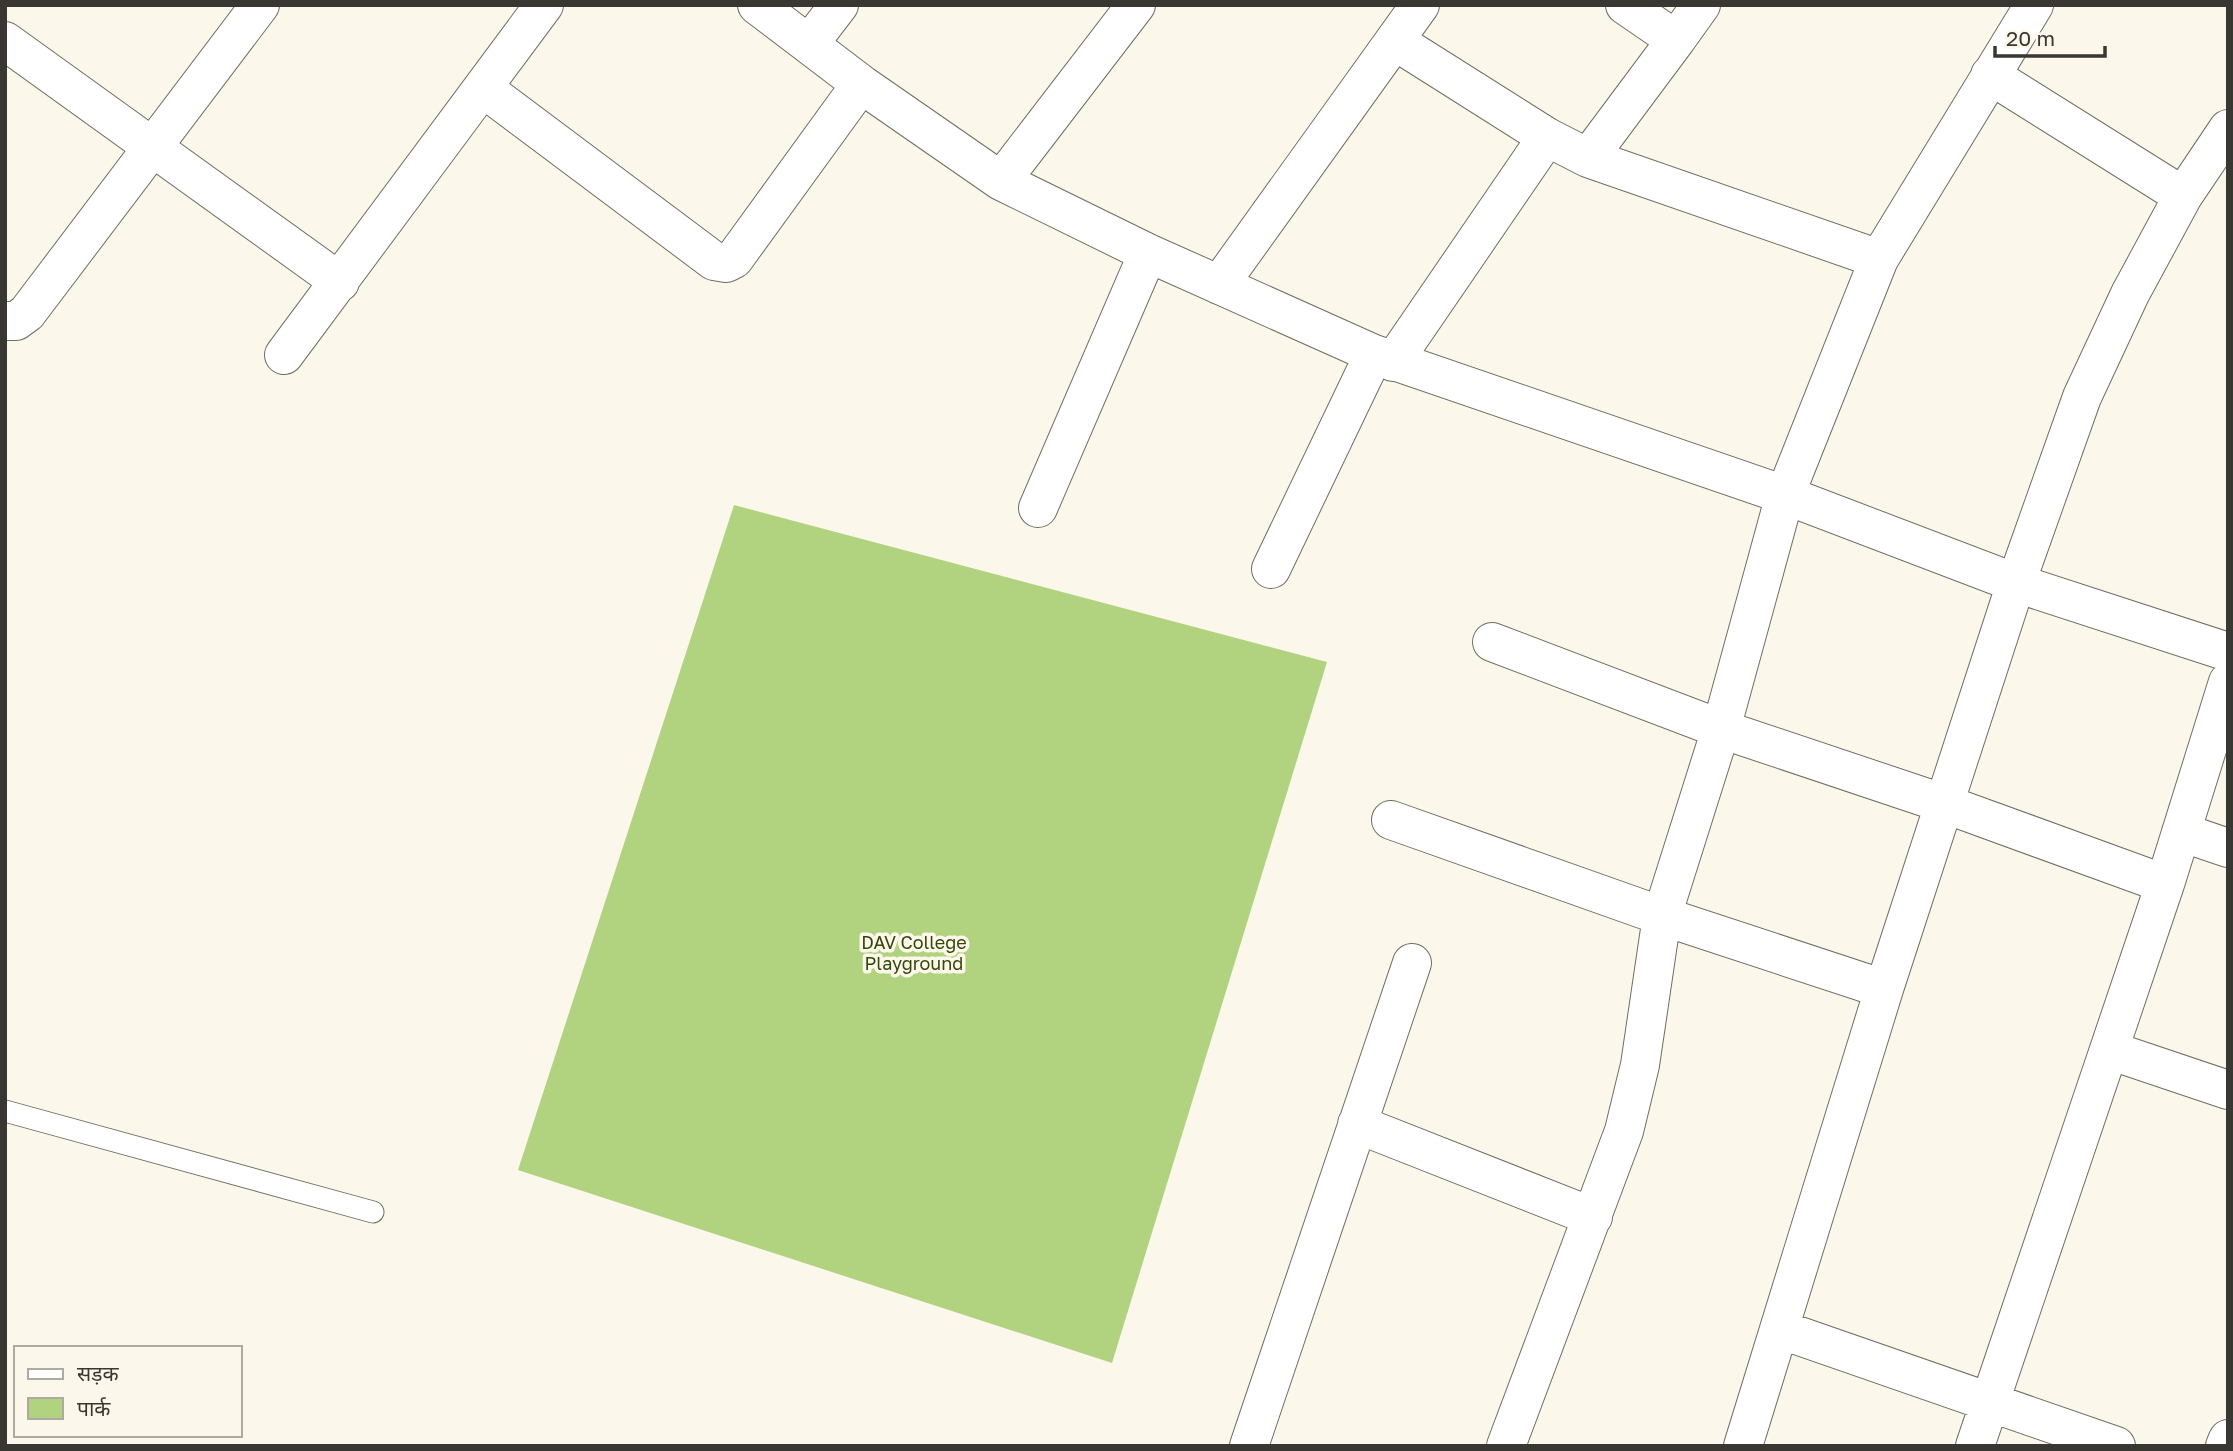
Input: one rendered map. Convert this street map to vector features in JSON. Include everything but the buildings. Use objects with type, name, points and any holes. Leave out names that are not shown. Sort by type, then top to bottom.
[{"type":"street","points":[[5,321],[16,321],[27,313],[260,5]]},
{"type":"street","points":[[284,355],[544,5]]},
{"type":"street","points":[[757,5],[861,84],[1001,181],[1148,253],[1383,358],[1785,495],[2016,583],[2228,652]]},
{"type":"street","points":[[809,44],[839,5]]},
{"type":"street","points":[[1001,181],[1136,5]]},
{"type":"street","points":[[1219,285],[1420,5]]},
{"type":"street","points":[[1625,5],[1676,40]]},
{"type":"street","points":[[1588,158],[1701,5]]},
{"type":"street","points":[[1506,1446],[1624,1131],[1640,1065],[1662,916],[1721,729],[1785,495],[1880,259],[2034,5]]},
{"type":"street","points":[[5,41],[340,282]]},
{"type":"street","points":[[1395,41],[1547,137],[1588,158],[1880,259]]},
{"type":"street","points":[[1990,75],[2183,196]]},
{"type":"street","points":[[483,88],[714,261],[726,262],[734,259],[861,84]]},
{"type":"street","points":[[1743,1446],[1884,989],[2016,583],[2082,397],[2130,294],[2183,196],[2228,129]]},
{"type":"street","points":[[1271,569],[1383,358],[1547,137]]},
{"type":"street","points":[[1038,508],[1148,253]]},
{"type":"street","points":[[1492,642],[1721,729],[1945,804],[2165,884]]},
{"type":"street","points":[[1975,1446],[2165,884],[2228,682]]},
{"type":"street","points":[[1391,820],[1662,916],[1884,989]]},
{"type":"street","points":[[2181,832],[2228,848]]},
{"type":"street","points":[[1249,1446],[1412,963]]},
{"type":"street","points":[[2109,1050],[2228,1090]]},
{"type":"street","points":[[1357,1124],[1593,1217]]},
{"type":"street","points":[[1779,1329],[2116,1446]]},
{"type":"street","points":[[2225,1446],[2228,1439]]},
{"type":"lane","points":[[5,1111],[373,1212]]},
{"type":"green space","name":"DAV College Playground","points":[[734,505],[1327,662],[1112,1363],[518,1170]]}]
